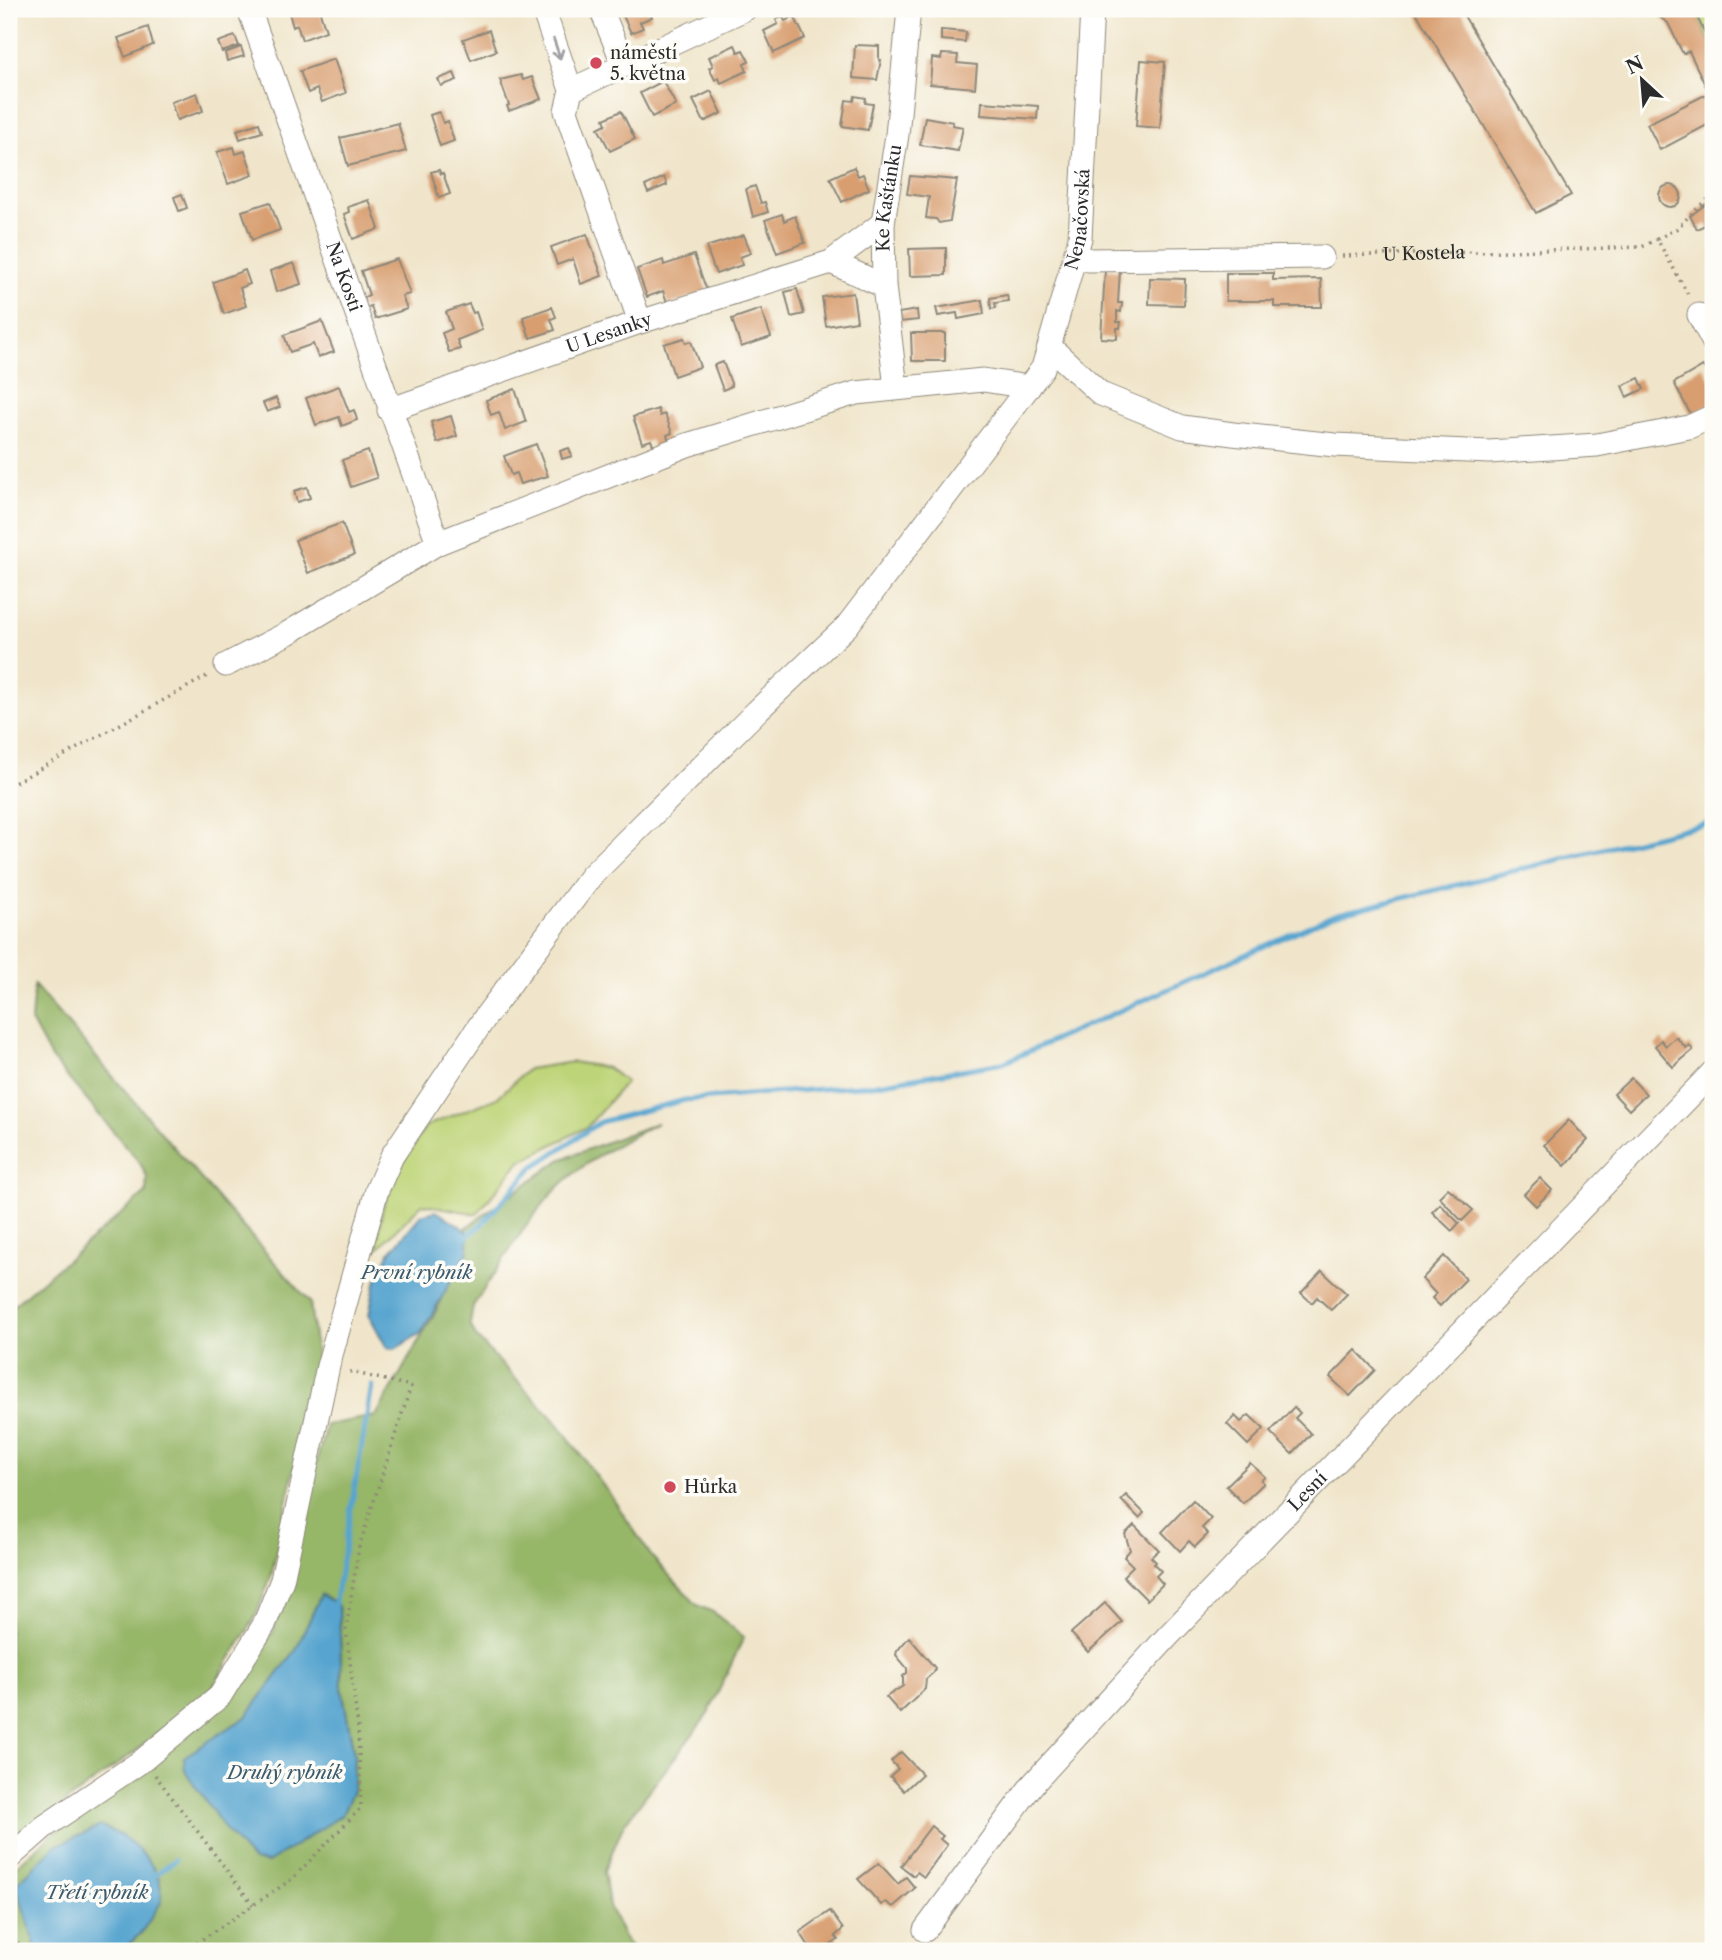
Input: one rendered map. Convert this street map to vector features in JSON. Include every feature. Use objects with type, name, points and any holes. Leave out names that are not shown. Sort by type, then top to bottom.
[{"type":"street","name":"Na Kosti","points":[[249,9],[438,543]]},
{"type":"street","points":[[543,9],[571,90],[566,111],[640,322]]},
{"type":"street","points":[[601,9],[624,65]]},
{"type":"street","points":[[571,90],[745,9]]},
{"type":"street","name":"Ke Kaštánku","points":[[896,388],[884,286],[883,223],[897,135],[909,9]]},
{"type":"street","name":"Nenačovská","points":[[9,1857],[44,1827],[143,1760],[220,1696],[264,1625],[282,1580],[328,1366],[377,1190],[392,1156],[486,1016],[591,876],[757,710],[847,626],[1042,368],[1076,253],[1092,9]]},
{"type":"street","name":"U Lesanky","points":[[389,410],[640,322],[831,262],[883,223]]},
{"type":"street","points":[[1076,253],[1088,260],[1322,257]]},
{"type":"street","points":[[831,262],[884,286]]},
{"type":"street","points":[[1699,315],[1713,341]]},
{"type":"street","points":[[1050,347],[1101,394],[1182,427],[1233,434],[1335,444],[1489,452],[1597,444],[1689,427],[1713,416]]},
{"type":"street","points":[[226,665],[288,633],[438,543],[687,445],[856,393],[983,380],[1029,387]]},
{"type":"street","name":"Lesní","points":[[925,1930],[1032,1785],[1150,1656],[1713,1072]]},
{"type":"path","name":"U Kostela","points":[[1322,257],[1642,247],[1676,229],[1705,201],[1713,197]]},
{"type":"path","points":[[1657,239],[1699,315]]},
{"type":"path","points":[[9,786],[226,665]]},
{"type":"path","points":[[185,1951],[292,1879],[361,1808],[358,1728],[346,1629],[359,1548],[411,1386],[328,1366]]},
{"type":"path","points":[[143,1760],[253,1905]]},
{"type":"path","points":[[9,1931],[24,1951]]},
{"type":"green space","points":[[1693,9],[1713,9],[1713,48],[1695,11]]},
{"type":"green space","points":[[34,985],[310,1302],[317,1363],[271,1577],[254,1620],[212,1688],[136,1751],[9,1843],[9,1309],[146,1193],[147,1177],[140,1163],[51,1058],[31,1021]]},
{"type":"green space","points":[[572,1062],[608,1068],[626,1082],[587,1127],[519,1162],[477,1214],[422,1204],[376,1250],[383,1207],[405,1158],[426,1126],[497,1098],[528,1069]]},
{"type":"green space","points":[[657,1123],[588,1163],[553,1193],[528,1224],[473,1306],[470,1324],[476,1337],[559,1425],[652,1557],[697,1605],[713,1612],[744,1637],[708,1714],[624,1824],[604,1871],[609,1906],[626,1942],[634,1951],[121,1951],[141,1933],[16,1884],[37,1951],[9,1951],[9,1872],[50,1836],[228,1703],[274,1630],[326,1425],[376,1416],[437,1309],[468,1233],[464,1229],[560,1160]],"holes":[[[321,1595],[336,1603],[339,1609],[342,1688],[354,1755],[185,1757],[246,1717],[296,1650]]]},
{"type":"water","name":"První rybník","points":[[436,1211],[468,1233],[468,1252],[421,1333],[395,1349],[387,1348],[369,1315],[375,1284],[389,1253],[421,1215]]},
{"type":"water","name":"Druhý rybník","points":[[321,1595],[336,1603],[339,1609],[342,1688],[354,1755],[353,1791],[342,1815],[268,1863],[253,1861],[227,1832],[185,1771],[184,1757],[246,1717],[296,1650]]},
{"type":"water","name":"Třetí rybník","points":[[101,1826],[134,1845],[152,1865],[160,1884],[162,1901],[141,1933],[121,1951],[37,1951],[16,1884],[55,1846]]},
{"type":"building","points":[[291,9],[319,9],[326,31],[302,40],[297,25],[293,27],[289,13]]},
{"type":"building","points":[[620,9],[648,9],[652,17],[640,22],[643,28],[631,33]]},
{"type":"building","points":[[1414,9],[1460,9],[1571,195],[1536,213]]},
{"type":"building","points":[[1657,9],[1693,9],[1713,49],[1713,122],[1660,150],[1647,124],[1709,93],[1689,51],[1683,54],[1668,23],[1661,18]]},
{"type":"building","points":[[782,16],[785,21],[794,16],[805,38],[774,53],[764,31],[778,24],[776,20]]},
{"type":"building","points":[[148,27],[153,45],[125,57],[118,38]]},
{"type":"building","points":[[489,30],[496,51],[471,60],[463,39]]},
{"type":"building","points":[[941,30],[966,32],[965,42],[941,40]]},
{"type":"building","points":[[235,36],[239,46],[222,52],[218,42]]},
{"type":"building","points":[[735,45],[738,52],[743,50],[749,61],[744,64],[747,71],[721,83],[719,78],[715,80],[709,68],[713,66],[709,57]]},
{"type":"building","points":[[855,45],[879,46],[881,60],[877,80],[853,78]]},
{"type":"building","points":[[241,47],[244,56],[227,61],[225,53]]},
{"type":"building","points":[[942,54],[958,55],[957,63],[977,65],[975,88],[930,84],[932,58],[941,59]]},
{"type":"building","points":[[334,59],[346,93],[322,102],[317,89],[308,93],[300,71]]},
{"type":"building","points":[[1141,60],[1165,62],[1160,128],[1136,126]]},
{"type":"building","points":[[454,73],[457,80],[441,86],[438,79]]},
{"type":"building","points":[[521,75],[523,80],[532,77],[541,99],[509,111],[500,80]]},
{"type":"building","points":[[663,81],[676,105],[652,117],[640,93]]},
{"type":"building","points":[[711,91],[722,113],[704,122],[693,100]]},
{"type":"building","points":[[197,93],[203,111],[177,120],[171,102]]},
{"type":"building","points":[[855,96],[866,98],[865,103],[873,104],[868,130],[842,126],[846,100],[854,101]]},
{"type":"building","points":[[982,102],[1038,106],[1037,119],[981,115]]},
{"type":"building","points":[[621,111],[635,139],[610,151],[598,128],[606,124],[604,119]]},
{"type":"building","points":[[439,112],[443,123],[448,121],[454,141],[440,146],[430,115]]},
{"type":"building","points":[[925,117],[953,122],[952,125],[963,127],[958,151],[920,145]]},
{"type":"building","points":[[259,123],[262,132],[240,139],[237,130]]},
{"type":"building","points":[[398,123],[406,151],[348,166],[340,138]]},
{"type":"building","points":[[234,147],[236,154],[245,151],[253,175],[228,184],[217,152]]},
{"type":"building","points":[[854,167],[858,176],[863,174],[869,189],[842,202],[830,178]]},
{"type":"building","points":[[439,170],[443,173],[450,194],[439,198],[431,172]]},
{"type":"building","points":[[910,176],[957,180],[950,221],[939,223],[936,219],[926,218],[929,197],[907,194]]},
{"type":"building","points":[[664,177],[667,185],[648,193],[645,186]]},
{"type":"building","points":[[1670,185],[1678,188],[1681,196],[1678,204],[1670,207],[1662,204],[1659,196],[1662,188]]},
{"type":"building","points":[[755,186],[761,203],[765,202],[768,212],[753,217],[746,189]]},
{"type":"building","points":[[182,194],[187,208],[179,211],[174,197]]},
{"type":"building","points":[[1713,199],[1713,235],[1707,224],[1697,229],[1690,216]]},
{"type":"building","points":[[369,200],[379,229],[353,239],[344,214],[349,212],[348,207]]},
{"type":"building","points":[[270,202],[280,230],[252,240],[242,211]]},
{"type":"building","points":[[782,214],[784,221],[795,216],[805,243],[777,253],[765,220]]},
{"type":"building","points":[[587,234],[602,276],[581,284],[573,259],[557,265],[551,247]]},
{"type":"building","points":[[744,235],[751,253],[740,257],[742,265],[716,274],[706,247]]},
{"type":"building","points":[[946,248],[946,275],[910,276],[909,249]]},
{"type":"building","points":[[694,255],[707,291],[668,305],[663,291],[647,297],[637,269],[663,260],[664,265]]},
{"type":"building","points":[[397,259],[410,294],[402,296],[407,309],[375,319],[371,306],[363,309],[360,299],[369,295],[361,271]]},
{"type":"building","points":[[294,263],[301,284],[276,292],[270,271]]},
{"type":"building","points":[[245,270],[250,284],[240,288],[246,306],[224,314],[213,282]]},
{"type":"building","points":[[1105,270],[1120,270],[1118,303],[1122,303],[1121,312],[1117,311],[1117,322],[1121,322],[1120,328],[1117,328],[1117,339],[1101,338]]},
{"type":"building","points":[[1226,273],[1273,273],[1273,280],[1321,279],[1322,307],[1274,307],[1274,301],[1226,301]]},
{"type":"building","points":[[1150,278],[1185,279],[1184,305],[1149,304]]},
{"type":"building","points":[[797,289],[804,314],[791,317],[785,292]]},
{"type":"building","points":[[853,293],[857,321],[826,326],[822,297]]},
{"type":"building","points":[[1007,295],[1008,301],[995,303],[996,308],[991,309],[990,298]]},
{"type":"building","points":[[982,300],[984,314],[958,319],[957,313],[938,316],[936,308]]},
{"type":"building","points":[[469,304],[473,313],[476,312],[482,330],[457,340],[460,349],[449,352],[442,333],[452,329],[446,312]]},
{"type":"building","points":[[552,307],[556,317],[551,319],[555,330],[530,338],[523,317]]},
{"type":"building","points":[[761,309],[771,337],[741,347],[732,319]]},
{"type":"building","points":[[917,310],[918,320],[900,322],[899,313]]},
{"type":"building","points":[[322,321],[334,352],[318,357],[313,344],[290,352],[284,335]]},
{"type":"building","points":[[911,333],[945,333],[945,361],[912,361]]},
{"type":"building","points":[[684,338],[686,343],[691,341],[700,367],[674,376],[664,344]]},
{"type":"building","points":[[723,362],[732,386],[723,390],[714,365]]},
{"type":"building","points":[[1703,366],[1713,384],[1713,403],[1691,415],[1674,383]]},
{"type":"building","points":[[1639,378],[1644,389],[1627,397],[1622,386]]},
{"type":"building","points":[[339,386],[349,412],[354,410],[357,420],[342,426],[339,417],[316,425],[306,398]]},
{"type":"building","points":[[515,389],[526,422],[505,430],[499,412],[491,415],[486,400]]},
{"type":"building","points":[[276,398],[280,407],[267,412],[263,403]]},
{"type":"building","points":[[658,409],[660,416],[665,414],[672,433],[667,435],[671,448],[656,453],[651,440],[642,443],[633,417]]},
{"type":"building","points":[[451,416],[457,436],[437,443],[431,422]]},
{"type":"building","points":[[536,444],[548,476],[520,484],[516,473],[511,475],[504,456]]},
{"type":"building","points":[[569,448],[572,456],[562,459],[560,451]]},
{"type":"building","points":[[368,451],[377,478],[351,487],[342,460]]},
{"type":"building","points":[[307,487],[310,498],[297,502],[294,491]]},
{"type":"building","points":[[342,523],[354,555],[308,573],[295,540]]},
{"type":"building","points":[[1676,1037],[1686,1048],[1689,1045],[1693,1050],[1673,1067],[1655,1046],[1661,1040],[1666,1046]]},
{"type":"building","points":[[1631,1078],[1646,1094],[1629,1110],[1614,1094]]},
{"type":"building","points":[[1569,1120],[1588,1140],[1565,1166],[1544,1145]]},
{"type":"building","points":[[1540,1178],[1552,1190],[1536,1206],[1524,1194]]},
{"type":"building","points":[[1448,1188],[1473,1210],[1462,1221],[1439,1197]]},
{"type":"building","points":[[1440,1204],[1459,1223],[1452,1231],[1432,1212]]},
{"type":"building","points":[[1444,1256],[1466,1279],[1440,1306],[1432,1298],[1436,1294],[1422,1279]]},
{"type":"building","points":[[1322,1271],[1347,1294],[1331,1310],[1317,1297],[1312,1303],[1301,1293]]},
{"type":"building","points":[[1356,1350],[1375,1370],[1350,1396],[1330,1377]]},
{"type":"building","points":[[1294,1407],[1300,1413],[1295,1418],[1311,1434],[1292,1454],[1270,1432]]},
{"type":"building","points":[[1249,1415],[1264,1429],[1248,1445],[1227,1424],[1235,1416],[1241,1422]]},
{"type":"building","points":[[1250,1463],[1265,1477],[1261,1480],[1264,1483],[1243,1503],[1226,1486]]},
{"type":"building","points":[[1126,1495],[1144,1513],[1139,1518],[1121,1500]]},
{"type":"building","points":[[1193,1500],[1211,1519],[1202,1528],[1208,1534],[1195,1547],[1189,1541],[1180,1551],[1162,1532]]},
{"type":"building","points":[[1134,1525],[1159,1550],[1151,1557],[1161,1571],[1156,1576],[1163,1584],[1147,1600],[1123,1576],[1133,1566],[1124,1557],[1130,1550],[1125,1534]]},
{"type":"building","points":[[1105,1603],[1122,1622],[1088,1652],[1071,1633]]},
{"type":"building","points":[[909,1637],[935,1668],[926,1679],[925,1689],[900,1713],[886,1697],[903,1686],[903,1676],[907,1673],[907,1668],[896,1655]]},
{"type":"building","points":[[901,1752],[922,1774],[904,1791],[890,1776],[898,1769],[891,1761]]},
{"type":"building","points":[[931,1826],[943,1836],[940,1839],[947,1845],[924,1877],[917,1872],[914,1876],[901,1866]]},
{"type":"building","points":[[879,1863],[898,1884],[906,1877],[915,1888],[893,1907],[886,1902],[881,1905],[858,1879]]},
{"type":"building","points":[[830,1911],[843,1929],[835,1936],[838,1940],[822,1951],[812,1951],[800,1932]]},
{"type":"waterway","points":[[465,1238],[482,1224],[532,1168],[600,1122],[685,1100],[872,1085],[1003,1063],[1334,915],[1713,822]]},
{"type":"waterway","points":[[334,1607],[372,1386]]},
{"type":"waterway","points":[[152,1877],[175,1860]]},
{"type":"place","name":"náměstí 5. května","points":[[596,63]]},
{"type":"place","name":"Hůrka","points":[[670,1487]]}]
